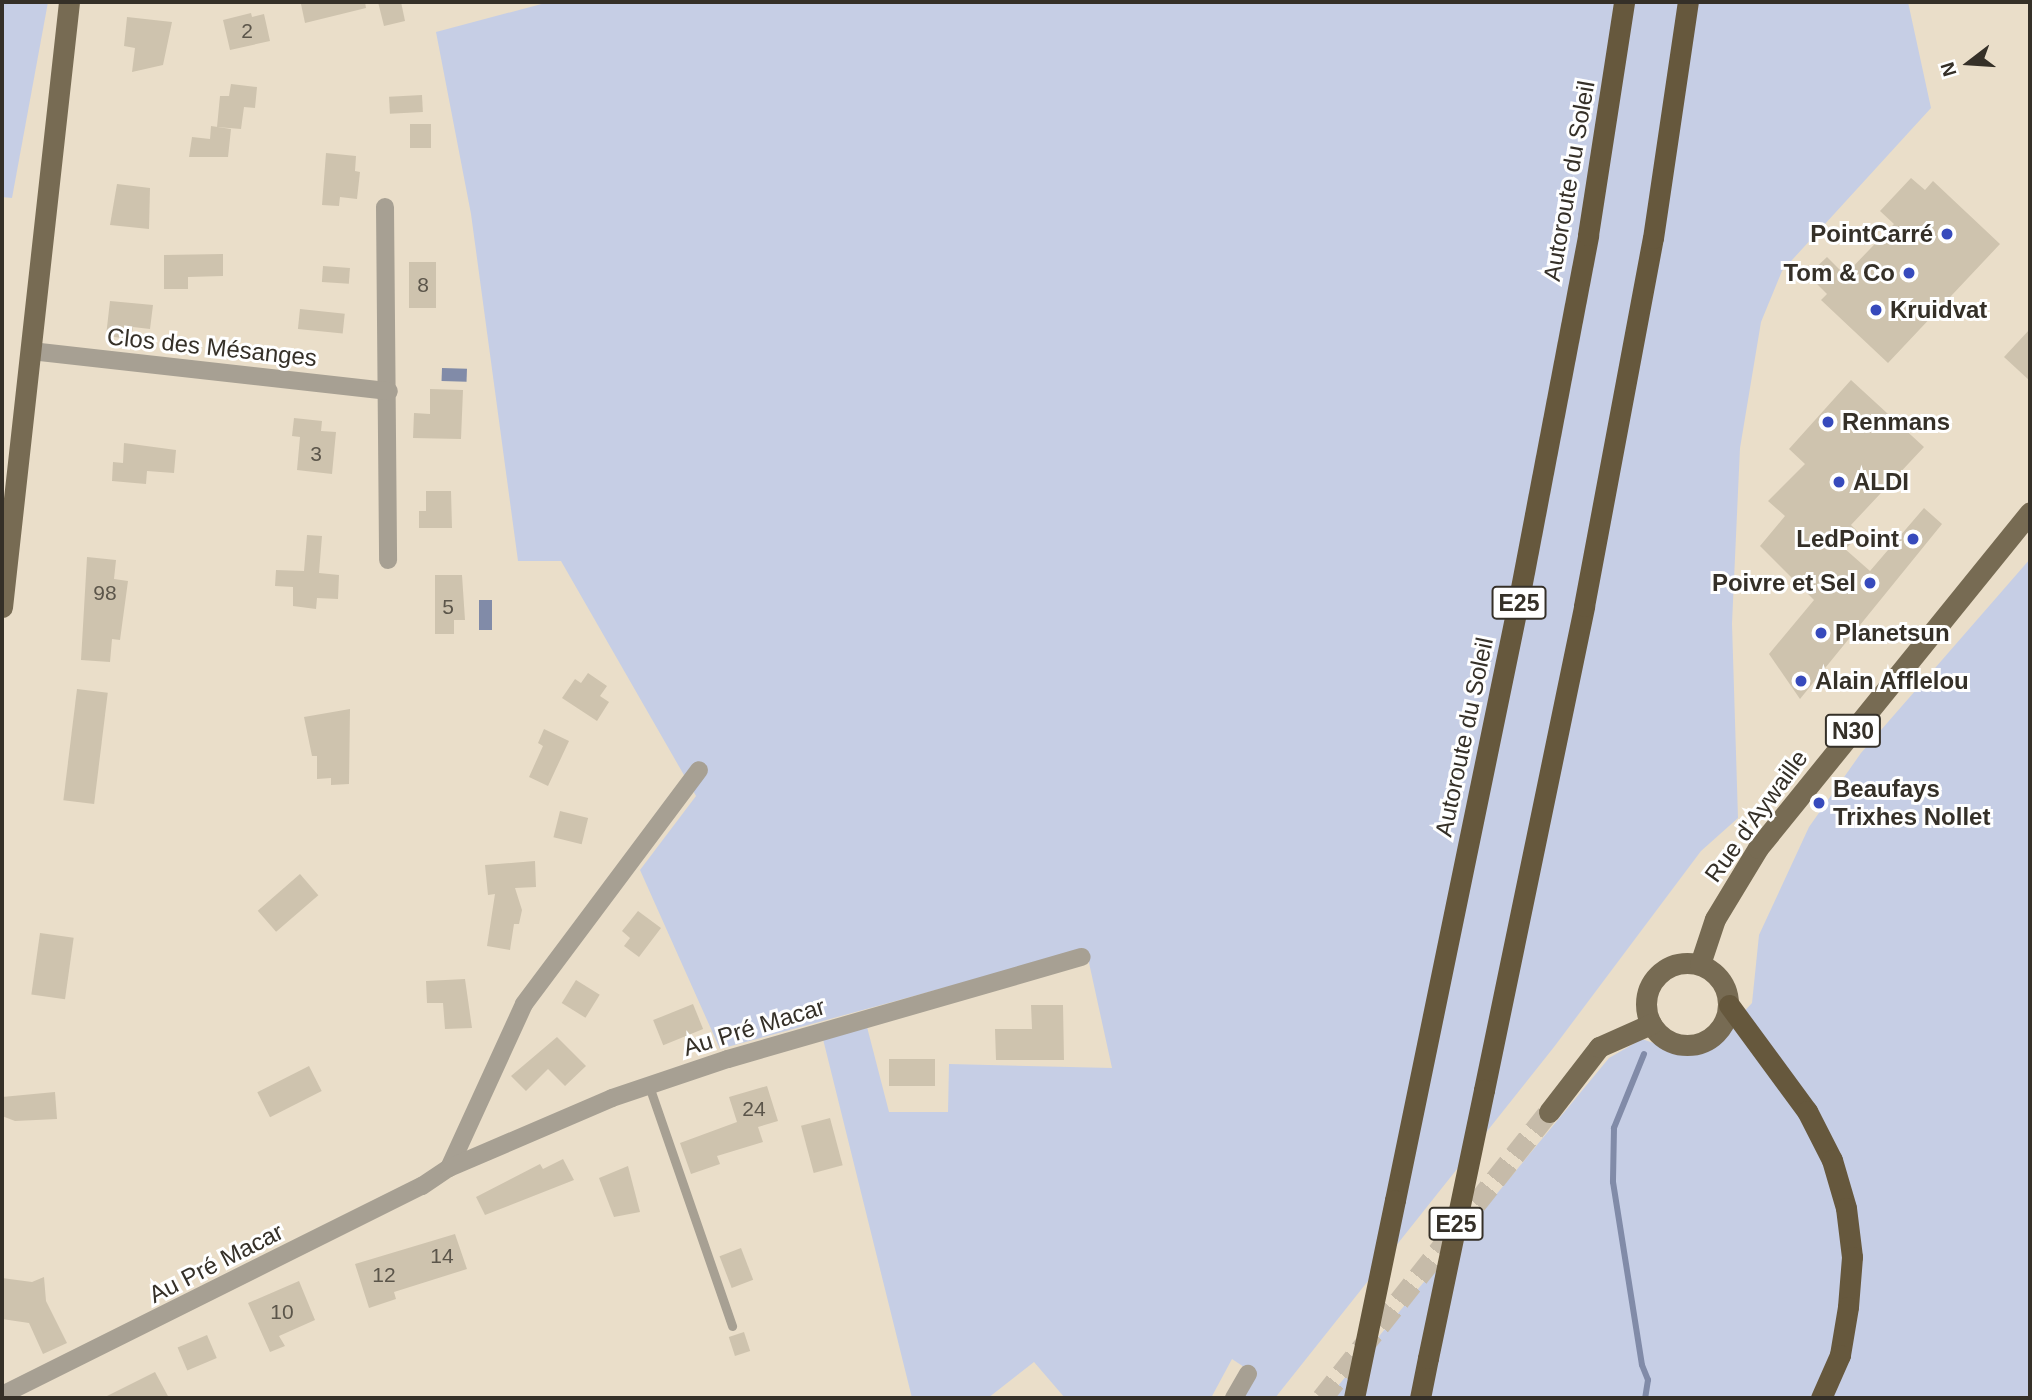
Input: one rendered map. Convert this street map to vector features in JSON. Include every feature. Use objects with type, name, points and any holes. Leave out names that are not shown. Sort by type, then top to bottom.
[{"type":"highway","name":"Autoroute du Soleil","points":[[1354,1398],[1523,580],[1588,235],[1624,2]]},
{"type":"highway","name":"E25","points":[[1420,1398],[1584,606],[1653,238],[1688,2]]},
{"type":"highway","points":[[1729,1005],[1807,1111],[1832,1160],[1846,1208],[1852,1257],[1849,1307],[1840,1355],[1821,1398]]},
{"type":"main road","points":[[2,607],[69,2]]},
{"type":"main road","name":"Rue d'Aywaille","points":[[1700,964],[1715,919],[1758,848],[2030,512]]},
{"type":"main road","points":[[1700,964],[1721,980],[1729,1005],[1717,1033],[1697,1044],[1674,1044],[1651,1024],[1646,997],[1660,973],[1672,965],[1700,964]]},
{"type":"main road","points":[[1549,1112],[1600,1047],[1651,1024]]},
{"type":"street","points":[[385,207],[389,391],[388,560]]},
{"type":"street","name":"Clos des Mésanges","points":[[31,351],[389,391]]},
{"type":"street","points":[[449,1168],[524,1004],[699,770]]},
{"type":"street","name":"Au Pré Macar","points":[[2,1395],[422,1186],[449,1168],[649,1086],[728,1059],[1082,957]]},
{"type":"street","points":[[1234,1398],[1248,1374]]},
{"type":"lane","points":[[649,1086],[733,1326]]},
{"type":"shaded area","points":[[2,2],[48,2],[12,198],[2,197]]},
{"type":"shaded area","points":[[549,2],[1908,2],[1931,108],[1782,271],[1761,322],[1740,448],[1732,624],[1738,818],[1701,851],[1554,1047],[1275,1398],[1240,1398],[1256,1375],[1232,1359],[1211,1398],[1065,1398],[1034,1362],[988,1398],[912,1398],[822,1035],[866,1023],[889,1112],[948,1112],[949,1064],[1112,1068],[1086,949],[720,1049],[640,870],[696,796],[561,561],[518,561],[471,214],[436,32]]},
{"type":"shaded area","points":[[442,368],[467,369],[467,382],[442,381]]},
{"type":"shaded area","points":[[2030,559],[2030,1398],[1328,1398],[1609,1058],[1642,1039],[1682,1053],[1711,1047],[1752,1003],[1759,935],[1809,827],[1861,753]]},
{"type":"shaded area","points":[[479,600],[492,600],[492,630],[479,630]]},
{"type":"building","points":[[365,2],[366,8],[305,23],[301,4]]},
{"type":"building","points":[[378,2],[401,2],[405,21],[384,26]]},
{"type":"building","points":[[251,13],[252,17],[264,14],[270,41],[230,50],[223,20]]},
{"type":"building","points":[[127,17],[172,22],[163,65],[132,72],[135,48],[124,46]]},
{"type":"building","points":[[231,84],[257,87],[255,108],[244,107],[241,129],[217,127],[220,96],[229,96]]},
{"type":"building","points":[[422,95],[423,112],[390,114],[389,97]]},
{"type":"building","points":[[410,124],[431,124],[431,148],[410,148]]},
{"type":"building","points":[[211,126],[231,129],[228,157],[189,157],[192,137],[210,139]]},
{"type":"building","points":[[326,153],[356,156],[355,171],[360,172],[357,199],[340,197],[339,206],[322,205]]},
{"type":"building","points":[[1911,178],[1925,190],[1933,181],[2000,244],[1888,363],[1821,300],[1827,294],[1808,275],[1827,257],[1845,275],[1894,224],[1880,211]]},
{"type":"building","points":[[117,184],[150,188],[149,229],[110,225]]},
{"type":"building","points":[[223,254],[223,276],[188,277],[188,289],[164,289],[164,255]]},
{"type":"building","points":[[409,262],[436,262],[436,308],[409,308]]},
{"type":"building","points":[[323,266],[350,268],[349,284],[322,282]]},
{"type":"building","points":[[110,301],[153,305],[150,329],[133,327],[131,339],[106,336]]},
{"type":"building","points":[[300,309],[345,314],[343,334],[298,329]]},
{"type":"building","points":[[2030,329],[2030,381],[2004,357]]},
{"type":"building","points":[[1851,380],[1924,447],[1851,525],[1861,535],[1845,549],[1870,571],[1924,508],[1942,524],[1800,699],[1769,654],[1814,600],[1760,546],[1785,516],[1768,501],[1805,464],[1789,449]]},
{"type":"building","points":[[430,389],[463,390],[461,439],[413,438],[414,413],[430,414]]},
{"type":"building","points":[[294,418],[322,421],[321,431],[336,432],[332,474],[297,470],[300,437],[292,436]]},
{"type":"building","points":[[124,443],[176,450],[174,473],[147,471],[146,484],[112,481],[113,462],[123,463]]},
{"type":"building","points":[[426,491],[451,491],[452,528],[419,528],[419,511],[426,511]]},
{"type":"building","points":[[307,535],[322,536],[319,573],[339,575],[338,599],[317,598],[316,609],[293,606],[293,587],[275,586],[276,570],[304,571]]},
{"type":"building","points":[[87,557],[116,560],[114,579],[128,581],[120,640],[112,639],[110,662],[81,660]]},
{"type":"building","points":[[435,575],[462,575],[465,620],[454,620],[454,634],[435,634]]},
{"type":"building","points":[[588,673],[607,686],[600,696],[609,702],[597,721],[562,698],[575,679],[581,683]]},
{"type":"building","points":[[77,689],[108,693],[94,804],[63,800]]},
{"type":"building","points":[[350,709],[349,784],[331,785],[331,778],[317,779],[317,756],[312,756],[304,717]]},
{"type":"building","points":[[544,729],[569,741],[548,786],[529,777],[543,746],[538,743]]},
{"type":"building","points":[[560,811],[588,818],[582,844],[553,837]]},
{"type":"building","points":[[535,861],[536,887],[515,888],[522,910],[519,924],[514,924],[510,950],[487,946],[495,894],[488,895],[485,865]]},
{"type":"building","points":[[300,874],[318,895],[276,932],[258,911]]},
{"type":"building","points":[[638,911],[661,928],[639,957],[624,946],[630,938],[622,931]]},
{"type":"building","points":[[40,933],[74,938],[65,999],[31,994]]},
{"type":"building","points":[[465,979],[472,1028],[445,1029],[443,1003],[427,1003],[426,981]]},
{"type":"building","points":[[576,980],[600,995],[585,1018],[562,1003]]},
{"type":"building","points":[[693,1004],[703,1029],[663,1045],[653,1020]]},
{"type":"building","points":[[1031,1005],[1063,1005],[1064,1060],[996,1060],[995,1029],[1032,1029]]},
{"type":"building","points":[[557,1037],[586,1066],[565,1086],[548,1069],[526,1091],[511,1076]]},
{"type":"building","points":[[889,1059],[935,1059],[935,1086],[889,1086]]},
{"type":"building","points":[[309,1066],[322,1091],[270,1117],[257,1092]]},
{"type":"building","points":[[767,1086],[778,1121],[758,1127],[763,1142],[717,1156],[720,1164],[691,1174],[680,1143],[737,1122],[729,1097]]},
{"type":"building","points":[[55,1092],[57,1119],[15,1121],[2,1116],[2,1097]]},
{"type":"building","points":[[830,1118],[843,1165],[814,1173],[801,1126]]},
{"type":"building","points":[[563,1159],[574,1180],[485,1215],[476,1197],[540,1164],[543,1169]]},
{"type":"building","points":[[628,1166],[640,1212],[614,1217],[599,1178]]},
{"type":"building","points":[[455,1234],[467,1269],[394,1292],[396,1299],[369,1308],[355,1264]]},
{"type":"building","points":[[741,1248],[753,1280],[732,1288],[720,1256]]},
{"type":"building","points":[[44,1277],[46,1301],[67,1343],[43,1354],[29,1323],[2,1319],[2,1278],[32,1282]]},
{"type":"building","points":[[299,1281],[315,1320],[279,1336],[285,1346],[270,1352],[248,1303]]},
{"type":"building","points":[[744,1332],[750,1351],[735,1356],[729,1337]]},
{"type":"building","points":[[207,1335],[217,1358],[187,1371],[178,1348]]},
{"type":"building","points":[[155,1372],[169,1398],[103,1398]]},
{"type":"waterway","points":[[1644,1054],[1614,1128],[1613,1182],[1642,1365],[1648,1380],[1645,1398]]},
{"type":"tunnel","points":[[1322,1398],[1549,1112]]},
{"type":"place","name":"PointCarré","points":[[1947,234]]},
{"type":"place","name":"Tom & Co","points":[[1909,273]]},
{"type":"place","name":"Kruidvat","points":[[1876,310]]},
{"type":"place","name":"Renmans","points":[[1828,422]]},
{"type":"place","name":"ALDI","points":[[1839,482]]},
{"type":"place","name":"LedPoint","points":[[1913,539]]},
{"type":"place","name":"Poivre et Sel","points":[[1870,583]]},
{"type":"place","name":"Planetsun","points":[[1821,633]]},
{"type":"place","name":"Alain Afflelou","points":[[1801,681]]},
{"type":"place","name":"Beaufays Trixhes Nollet","points":[[1819,803]]}]
